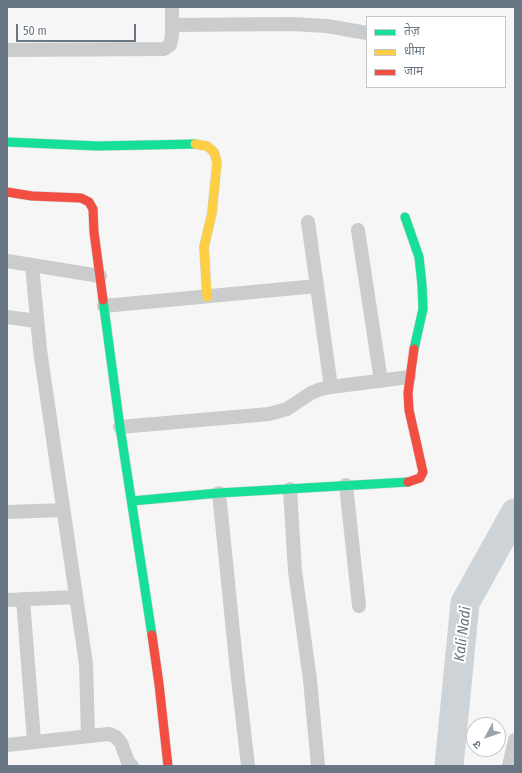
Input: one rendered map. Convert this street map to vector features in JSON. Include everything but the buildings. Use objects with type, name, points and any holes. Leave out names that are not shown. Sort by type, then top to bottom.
[{"type":"street","points":[[7,50],[164,49],[170,45],[173,25],[172,7]]},
{"type":"street","points":[[173,25],[291,24],[327,26],[366,33]]},
{"type":"street","points":[[7,142],[98,146],[191,144],[207,146],[214,152],[217,162],[212,213],[204,247],[207,297]]},
{"type":"street","points":[[7,192],[32,196],[81,198],[89,202],[93,209],[100,276],[120,427],[160,684],[168,766]]},
{"type":"street","points":[[132,501],[346,485],[407,482],[420,478],[423,472],[409,410],[409,377],[423,309],[419,257],[414,240],[404,217]]},
{"type":"street","points":[[308,222],[331,387]]},
{"type":"street","points":[[358,230],[382,380]]},
{"type":"street","points":[[7,262],[100,276]]},
{"type":"street","points":[[32,265],[40,350],[86,664],[88,735]]},
{"type":"street","points":[[104,306],[317,286]]},
{"type":"street","points":[[7,317],[38,321]]},
{"type":"street","points":[[120,427],[269,414],[287,409],[311,393],[331,387],[409,377]]},
{"type":"street","points":[[346,485],[359,606]]},
{"type":"street","points":[[290,489],[295,571],[310,680],[318,766]]},
{"type":"street","points":[[219,494],[248,766]]},
{"type":"street","points":[[7,512],[63,510]]},
{"type":"street","points":[[7,600],[76,597]]},
{"type":"street","points":[[23,599],[34,742]]},
{"type":"street","points":[[7,744],[109,734],[116,737],[121,743],[128,762],[132,766]]},
{"type":"street","points":[[509,766],[515,740]]},
{"type":"waterway","name":"Kali Nadi","points":[[449,766],[465,603],[515,513]]},
{"type":"traffic: fast","points":[[7,142],[98,146],[195,144]]},
{"type":"traffic: fast","points":[[405,217],[419,257],[422,285],[423,309],[414,349]]},
{"type":"traffic: fast","points":[[103,300],[120,427],[152,635]]},
{"type":"traffic: fast","points":[[132,501],[219,493],[408,482]]},
{"type":"traffic: slow","points":[[195,144],[207,146],[214,152],[217,162],[212,213],[204,247],[207,297]]},
{"type":"traffic: jam","points":[[7,192],[32,196],[81,198],[89,202],[93,209],[94,232],[103,300]]},
{"type":"traffic: jam","points":[[408,482],[420,478],[423,472],[409,410],[408,393],[414,349]]},
{"type":"traffic: jam","points":[[152,635],[168,766]]}]
